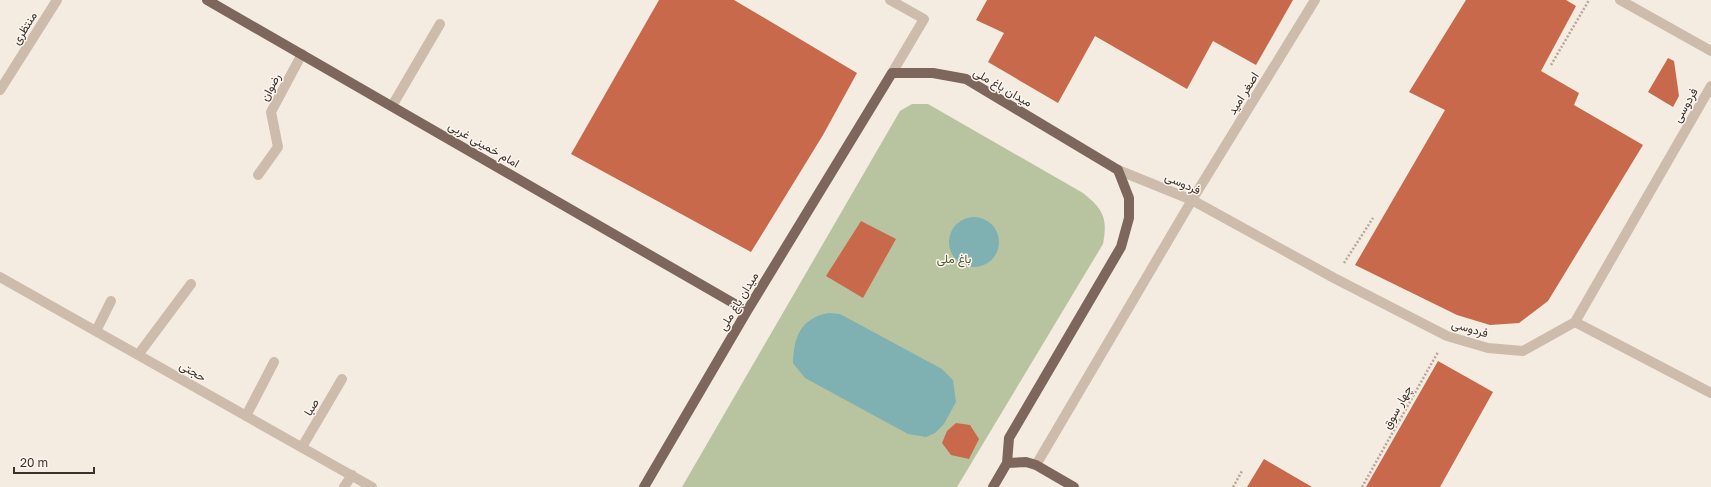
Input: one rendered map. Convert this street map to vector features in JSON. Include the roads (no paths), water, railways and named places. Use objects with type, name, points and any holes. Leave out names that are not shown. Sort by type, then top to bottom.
[{"type":"main road","name":"امام خمینی غربی","points":[[207,0],[747,311]]},
{"type":"main road","name":"میدان باغ ملی","points":[[644,487],[747,311],[892,73],[933,73],[966,79],[1118,170]]},
{"type":"main road","points":[[993,487],[1007,463],[1008,438],[1121,247],[1129,218],[1129,198],[1118,170]]},
{"type":"main road","points":[[1007,463],[1026,462],[1036,465],[1074,487]]},
{"type":"street","name":"منتظری","points":[[0,90],[57,0]]},
{"type":"street","points":[[890,0],[924,19],[892,73]]},
{"type":"street","name":"اصغر امید","points":[[1036,465],[1192,200],[1315,0]]},
{"type":"street","points":[[1620,0],[1711,51]]},
{"type":"street","points":[[392,106],[440,24]]},
{"type":"street","name":"رضوان","points":[[258,175],[278,147],[271,112],[302,54]]},
{"type":"street","name":"فردوسی","points":[[1118,170],[1192,200],[1334,278],[1447,336],[1488,348],[1523,351],[1575,322],[1711,86]]},
{"type":"street","name":"حجتی","points":[[0,277],[372,487]]},
{"type":"street","points":[[138,355],[191,284]]},
{"type":"street","points":[[96,331],[111,301]]},
{"type":"street","points":[[1575,322],[1711,393]]},
{"type":"street","points":[[246,416],[274,362]]},
{"type":"street","name":"صبا","points":[[302,447],[342,379]]},
{"type":"street","points":[[344,487],[352,475]]},
{"type":"water","points":[[969,217],[979,217],[992,224],[999,237],[999,247],[992,260],[979,267],[969,267],[960,263],[953,256],[949,247],[949,237],[953,228],[960,221]]},
{"type":"water","points":[[828,313],[840,314],[942,369],[953,380],[956,402],[944,424],[935,433],[926,437],[908,434],[805,378],[793,363],[797,337],[800,330],[811,320]]},
{"type":"park label","name":"باغ ملی","points":[[954,258]]}]
